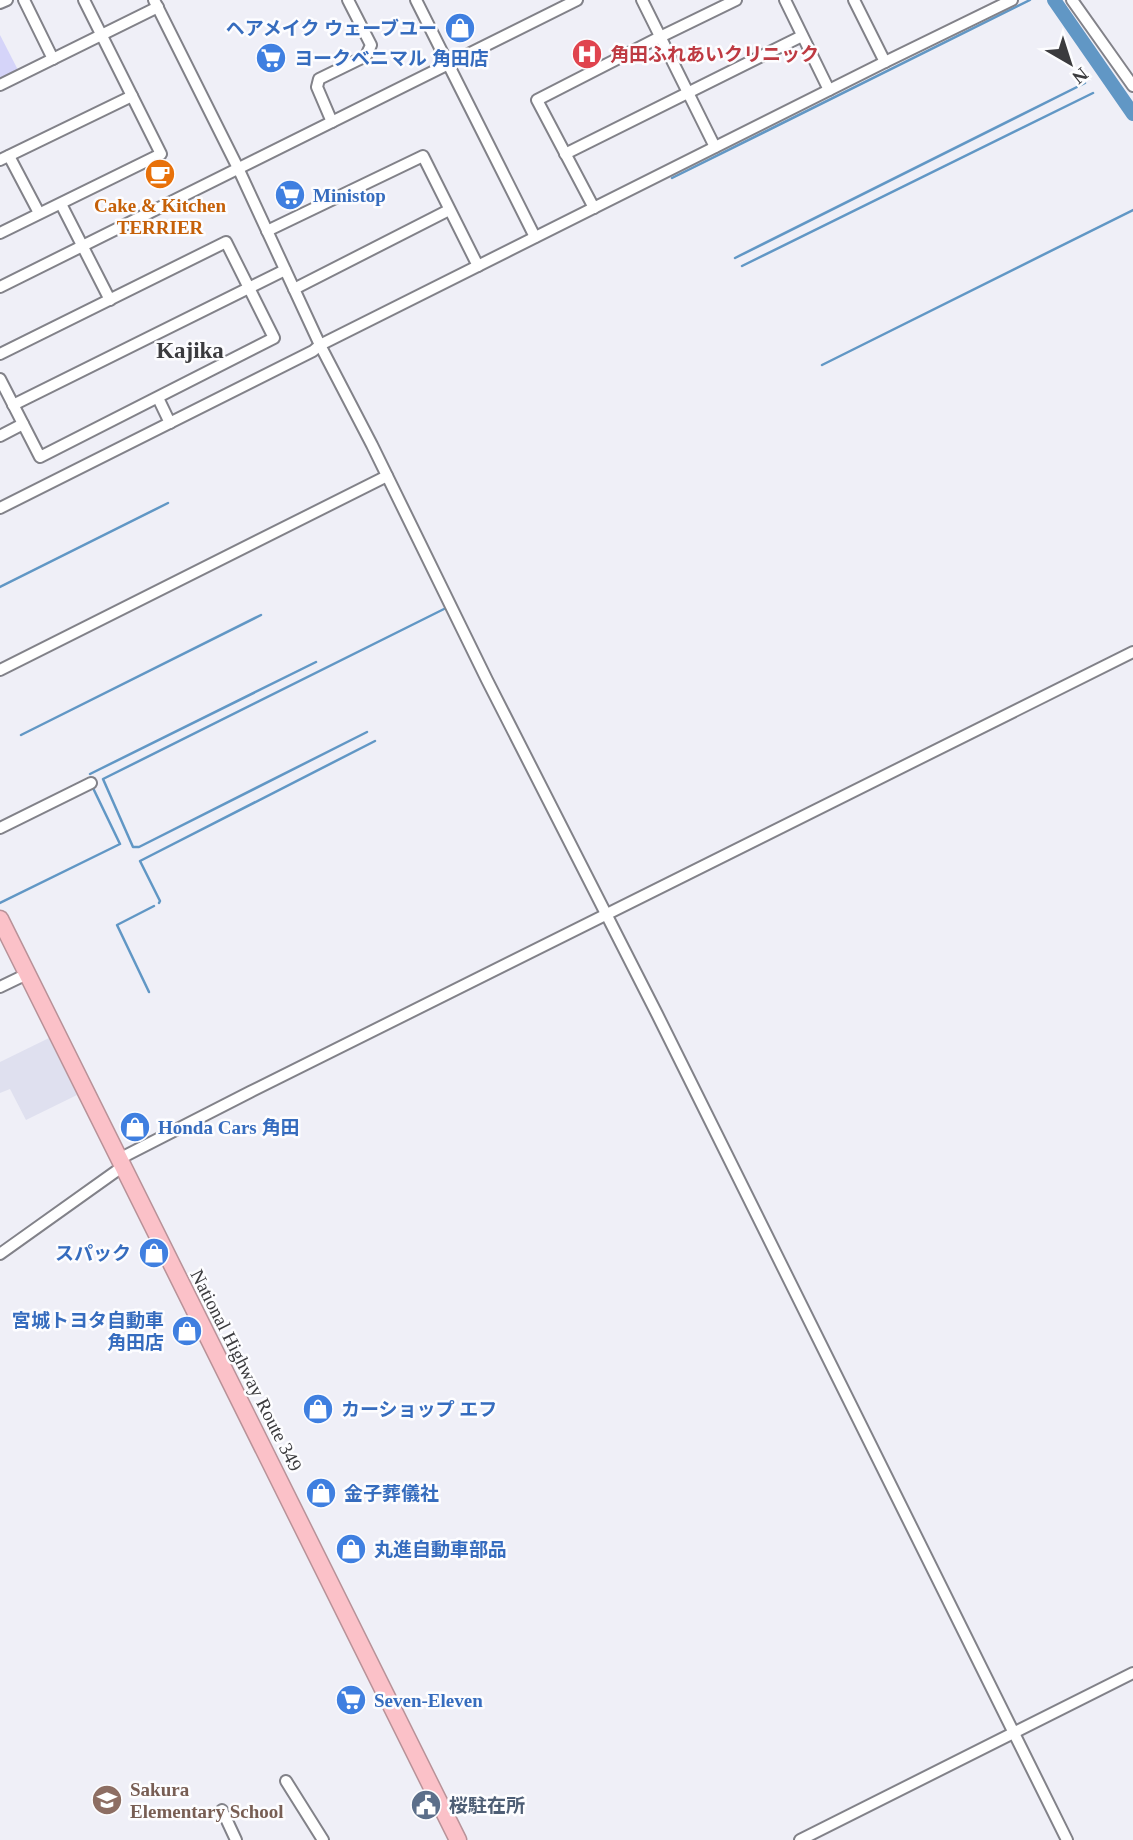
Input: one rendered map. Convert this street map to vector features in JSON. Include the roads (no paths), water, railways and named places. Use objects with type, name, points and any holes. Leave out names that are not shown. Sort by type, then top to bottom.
[{"type":"highway","name":"National Highway Route 349","points":[[0,919],[458,1840]]},
{"type":"street","points":[[0,3],[6,0]]},
{"type":"street","points":[[24,0],[53,58]]},
{"type":"street","points":[[0,233],[161,154],[84,0]]},
{"type":"street","points":[[332,122],[317,87],[320,79],[366,56],[370,45],[348,0]]},
{"type":"street","points":[[416,0],[535,237]]},
{"type":"street","points":[[0,287],[577,0]]},
{"type":"street","points":[[642,0],[715,147]]},
{"type":"street","points":[[594,208],[537,100],[736,0]]},
{"type":"street","points":[[785,0],[829,90]]},
{"type":"street","points":[[854,0],[885,62]]},
{"type":"street","points":[[1,504],[170,423],[320,345],[1012,0]]},
{"type":"street","points":[[1072,0],[1133,86]]},
{"type":"street","points":[[0,85],[101,35],[156,4],[238,168],[320,345],[1067,1840]]},
{"type":"street","points":[[565,154],[802,36]]},
{"type":"street","points":[[1123,73],[1133,65]]},
{"type":"street","points":[[39,214],[5,158],[132,96]]},
{"type":"street","points":[[267,231],[423,156],[478,266]]},
{"type":"street","points":[[61,204],[110,300]]},
{"type":"street","points":[[294,289],[449,210]]},
{"type":"street","points":[[0,354],[226,242],[274,338],[40,457],[0,379]]},
{"type":"street","points":[[13,405],[285,270]]},
{"type":"street","points":[[158,398],[170,423]]},
{"type":"street","points":[[0,436],[23,424]]},
{"type":"street","points":[[0,670],[387,476]]},
{"type":"street","points":[[0,1254],[120,1163],[606,914],[1133,652]]},
{"type":"street","points":[[0,828],[91,783]]},
{"type":"street","points":[[0,988],[27,974]]},
{"type":"street","points":[[800,1840],[1133,1673]]},
{"type":"street","points":[[286,1781],[323,1840]]},
{"type":"street","points":[[222,1810],[236,1840]]},
{"type":"waterway","points":[[672,178],[1030,0]]},
{"type":"waterway","points":[[1054,0],[1133,114]]},
{"type":"waterway","points":[[735,258],[1085,83]]},
{"type":"waterway","points":[[742,266],[1093,93]]},
{"type":"waterway","points":[[822,365],[1133,210]]},
{"type":"waterway","points":[[0,587],[168,503]]},
{"type":"waterway","points":[[367,732],[139,847],[133,847],[103,779],[444,609]]},
{"type":"waterway","points":[[21,735],[261,615]]},
{"type":"waterway","points":[[90,774],[316,662]]},
{"type":"waterway","points":[[159,903],[140,861],[375,741]]},
{"type":"waterway","points":[[0,903],[120,844],[93,788]]},
{"type":"waterway","points":[[149,992],[117,925],[154,906]]},
{"type":"place","name":"ヘアメイク ウェーブユー","points":[[460,28]]},
{"type":"place","name":"角田ふれあいクリニック","points":[[587,54]]},
{"type":"place","name":"ヨークベニマル 角田店","points":[[271,58]]},
{"type":"place","name":"Cake & Kitchen TERRIER","points":[[160,174]]},
{"type":"place","name":"Ministop","points":[[290,195]]},
{"type":"place","name":"Honda Cars 角田","points":[[135,1127]]},
{"type":"place","name":"スパック","points":[[154,1253]]},
{"type":"place","name":"宮城トヨタ自動車 角田店","points":[[187,1331]]},
{"type":"place","name":"カーショップ エフ","points":[[318,1409]]},
{"type":"place","name":"金子葬儀社","points":[[321,1493]]},
{"type":"place","name":"丸進自動車部品","points":[[351,1549]]},
{"type":"place","name":"Seven-Eleven","points":[[351,1700]]},
{"type":"place","name":"Sakura Elementary School","points":[[107,1800]]},
{"type":"place","name":"桜駐在所","points":[[426,1805]]},
{"type":"district","name":"Kajika","points":[[190,350]]}]
